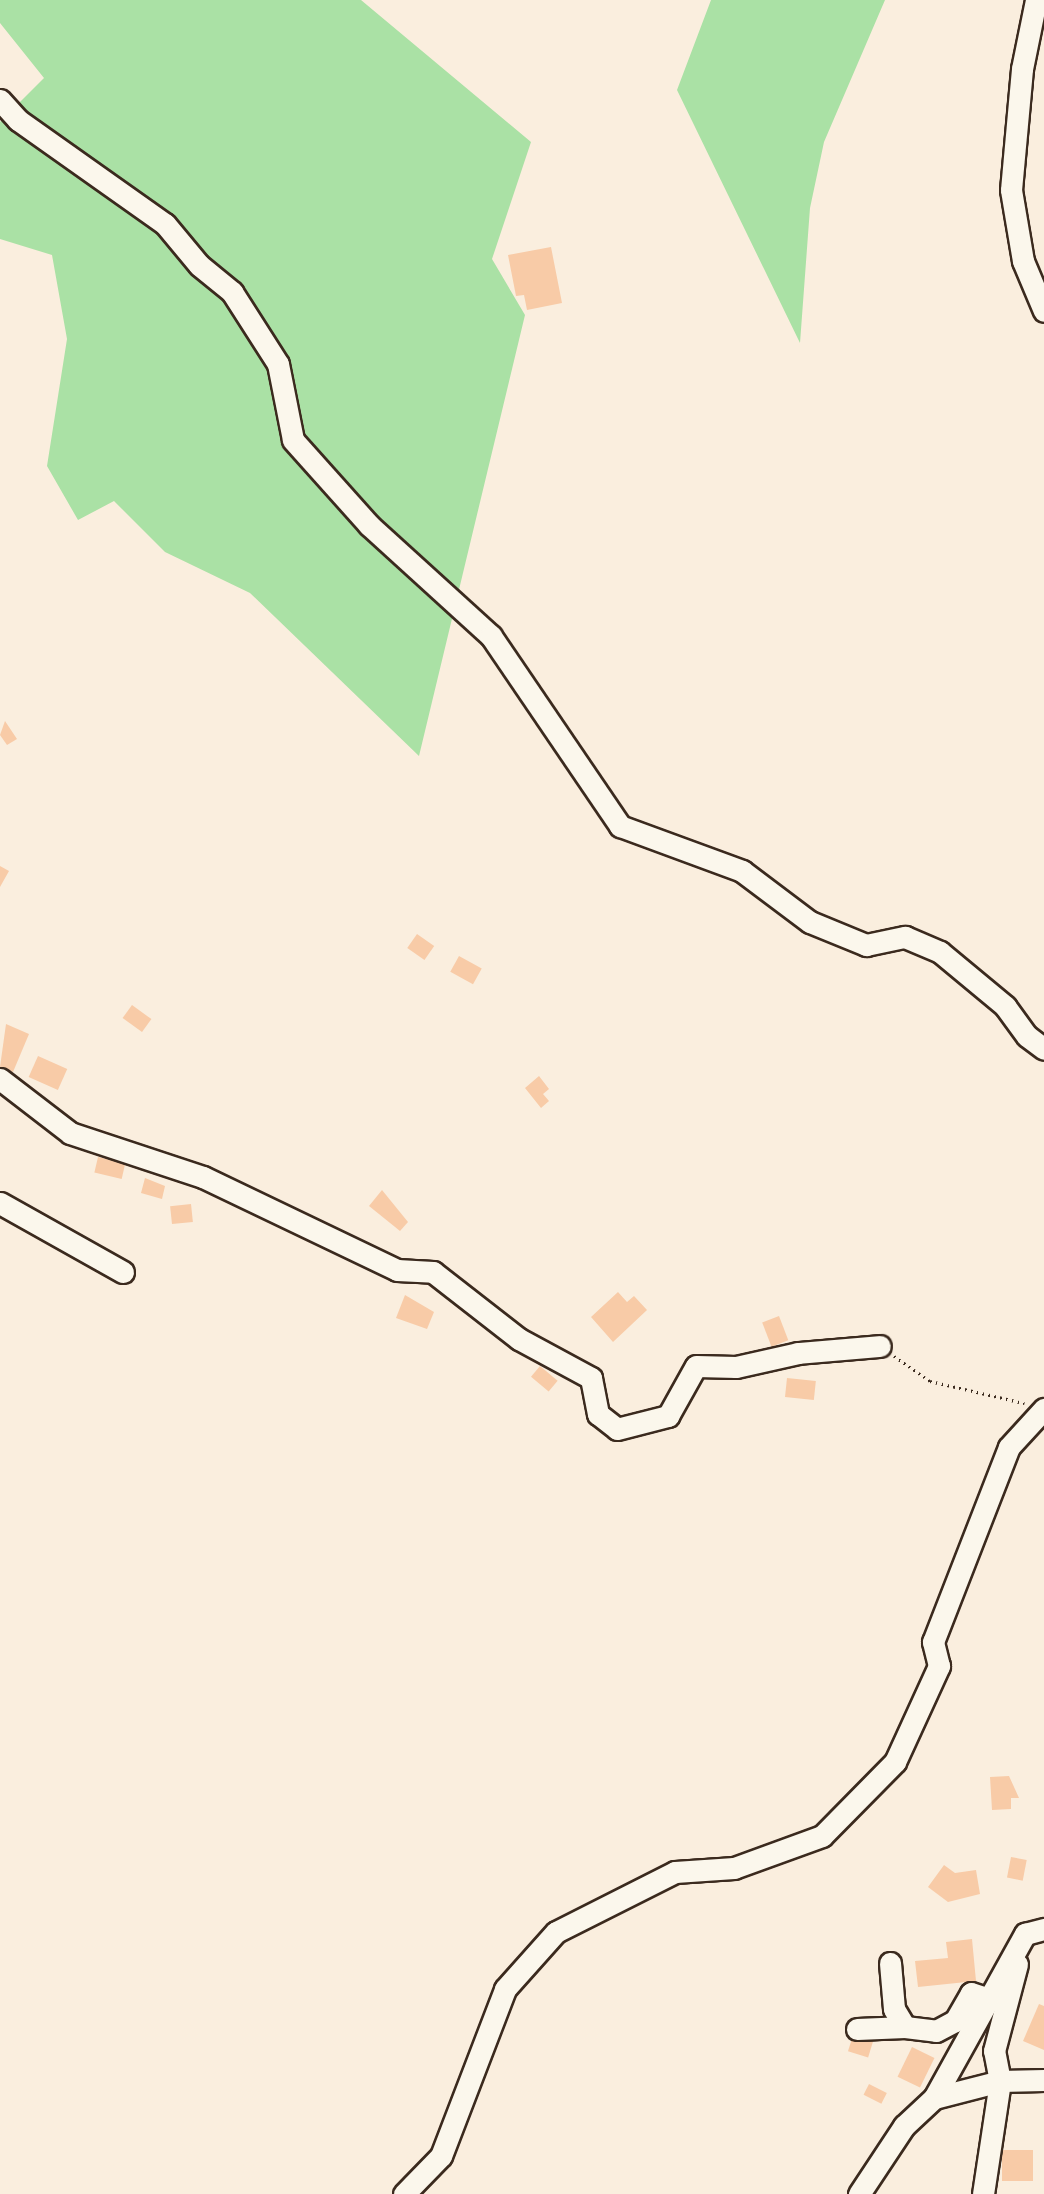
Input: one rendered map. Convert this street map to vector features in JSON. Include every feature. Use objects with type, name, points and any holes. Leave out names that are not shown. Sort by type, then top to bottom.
[{"type":"street","points":[[1036,0],[1022,69],[1011,190],[1023,261],[1044,311]]},
{"type":"street","points":[[0,100],[18,120],[165,224],[199,265],[232,292],[278,364],[293,440],[369,525],[491,636],[620,826],[742,871],[810,922],[866,945],[905,937],[940,952],[1005,1006],[1027,1036],[1044,1049]]},
{"type":"street","points":[[0,1079],[70,1132],[203,1177],[397,1270],[433,1272],[519,1339],[591,1378],[598,1414],[617,1429],[668,1416],[696,1366],[736,1367],[798,1353],[880,1346]]},
{"type":"street","points":[[0,1203],[123,1272]]},
{"type":"street","points":[[404,2194],[441,2157],[505,1989],[556,1932],[675,1872],[734,1869],[822,1836],[896,1762],[939,1666],[933,1642],[1009,1447],[1039,1407]]},
{"type":"street","points":[[859,2194],[904,2126],[934,2098],[989,1999],[1034,1931]]},
{"type":"street","points":[[982,2194],[1000,2080],[994,2051],[1034,1931]]},
{"type":"street","points":[[890,1964],[894,2009],[905,2027]]},
{"type":"street","points":[[857,2029],[905,2027],[936,2031],[955,2020],[971,1993],[989,1999]]},
{"type":"street","points":[[934,2098],[1000,2080],[1044,2080]]},
{"type":"path","points":[[880,1346],[930,1381],[1039,1407]]},
{"type":"green space","points":[[0,0],[361,0],[531,142],[492,259],[525,315],[419,756],[250,593],[165,552],[114,501],[78,520],[47,466],[67,339],[52,255],[0,239],[0,122],[44,78],[0,23]]},
{"type":"green space","points":[[711,0],[885,0],[824,142],[810,208],[800,343],[677,90]]},
{"type":"building","points":[[551,247],[562,303],[527,310],[524,295],[516,296],[508,255]]},
{"type":"building","points":[[5,721],[17,739],[7,745],[0,735]]},
{"type":"building","points":[[0,866],[9,871],[0,887]]},
{"type":"building","points":[[417,934],[434,946],[424,960],[407,948]]},
{"type":"building","points":[[459,956],[482,969],[473,984],[450,972]]},
{"type":"building","points":[[132,1005],[151,1019],[142,1032],[123,1018]]},
{"type":"building","points":[[6,1024],[29,1034],[13,1072],[0,1067]]},
{"type":"building","points":[[38,1056],[67,1069],[58,1090],[29,1077]]},
{"type":"building","points":[[539,1076],[549,1089],[543,1094],[549,1101],[541,1108],[525,1088]]},
{"type":"building","points":[[98,1157],[125,1163],[122,1179],[94,1173]]},
{"type":"building","points":[[145,1178],[165,1186],[162,1199],[141,1193]]},
{"type":"building","points":[[382,1190],[408,1222],[400,1231],[369,1206]]},
{"type":"building","points":[[191,1204],[193,1222],[172,1224],[170,1206]]},
{"type":"building","points":[[618,1292],[627,1302],[634,1296],[647,1310],[613,1342],[591,1317]]},
{"type":"building","points":[[405,1295],[434,1312],[427,1329],[396,1318]]},
{"type":"building","points":[[779,1316],[788,1340],[772,1347],[762,1322]]},
{"type":"building","points":[[540,1366],[558,1381],[549,1392],[531,1377]]},
{"type":"building","points":[[787,1378],[816,1381],[814,1400],[785,1397]]},
{"type":"building","points":[[1009,1776],[1019,1798],[1011,1798],[1011,1809],[992,1810],[990,1777]]},
{"type":"building","points":[[1011,1857],[1027,1860],[1023,1881],[1007,1878]]},
{"type":"building","points":[[944,1865],[955,1873],[976,1870],[980,1894],[948,1902],[928,1887]]},
{"type":"building","points":[[972,1939],[976,1981],[918,1987],[915,1961],[948,1958],[946,1942]]},
{"type":"building","points":[[1039,2004],[1044,2006],[1044,2050],[1023,2041]]},
{"type":"building","points":[[853,2035],[873,2041],[868,2057],[848,2051]]},
{"type":"building","points":[[912,2047],[934,2058],[920,2088],[898,2077]]},
{"type":"building","points":[[869,2084],[887,2093],[881,2104],[864,2095]]},
{"type":"building","points":[[1002,2150],[1033,2150],[1033,2181],[1002,2181]]}]
